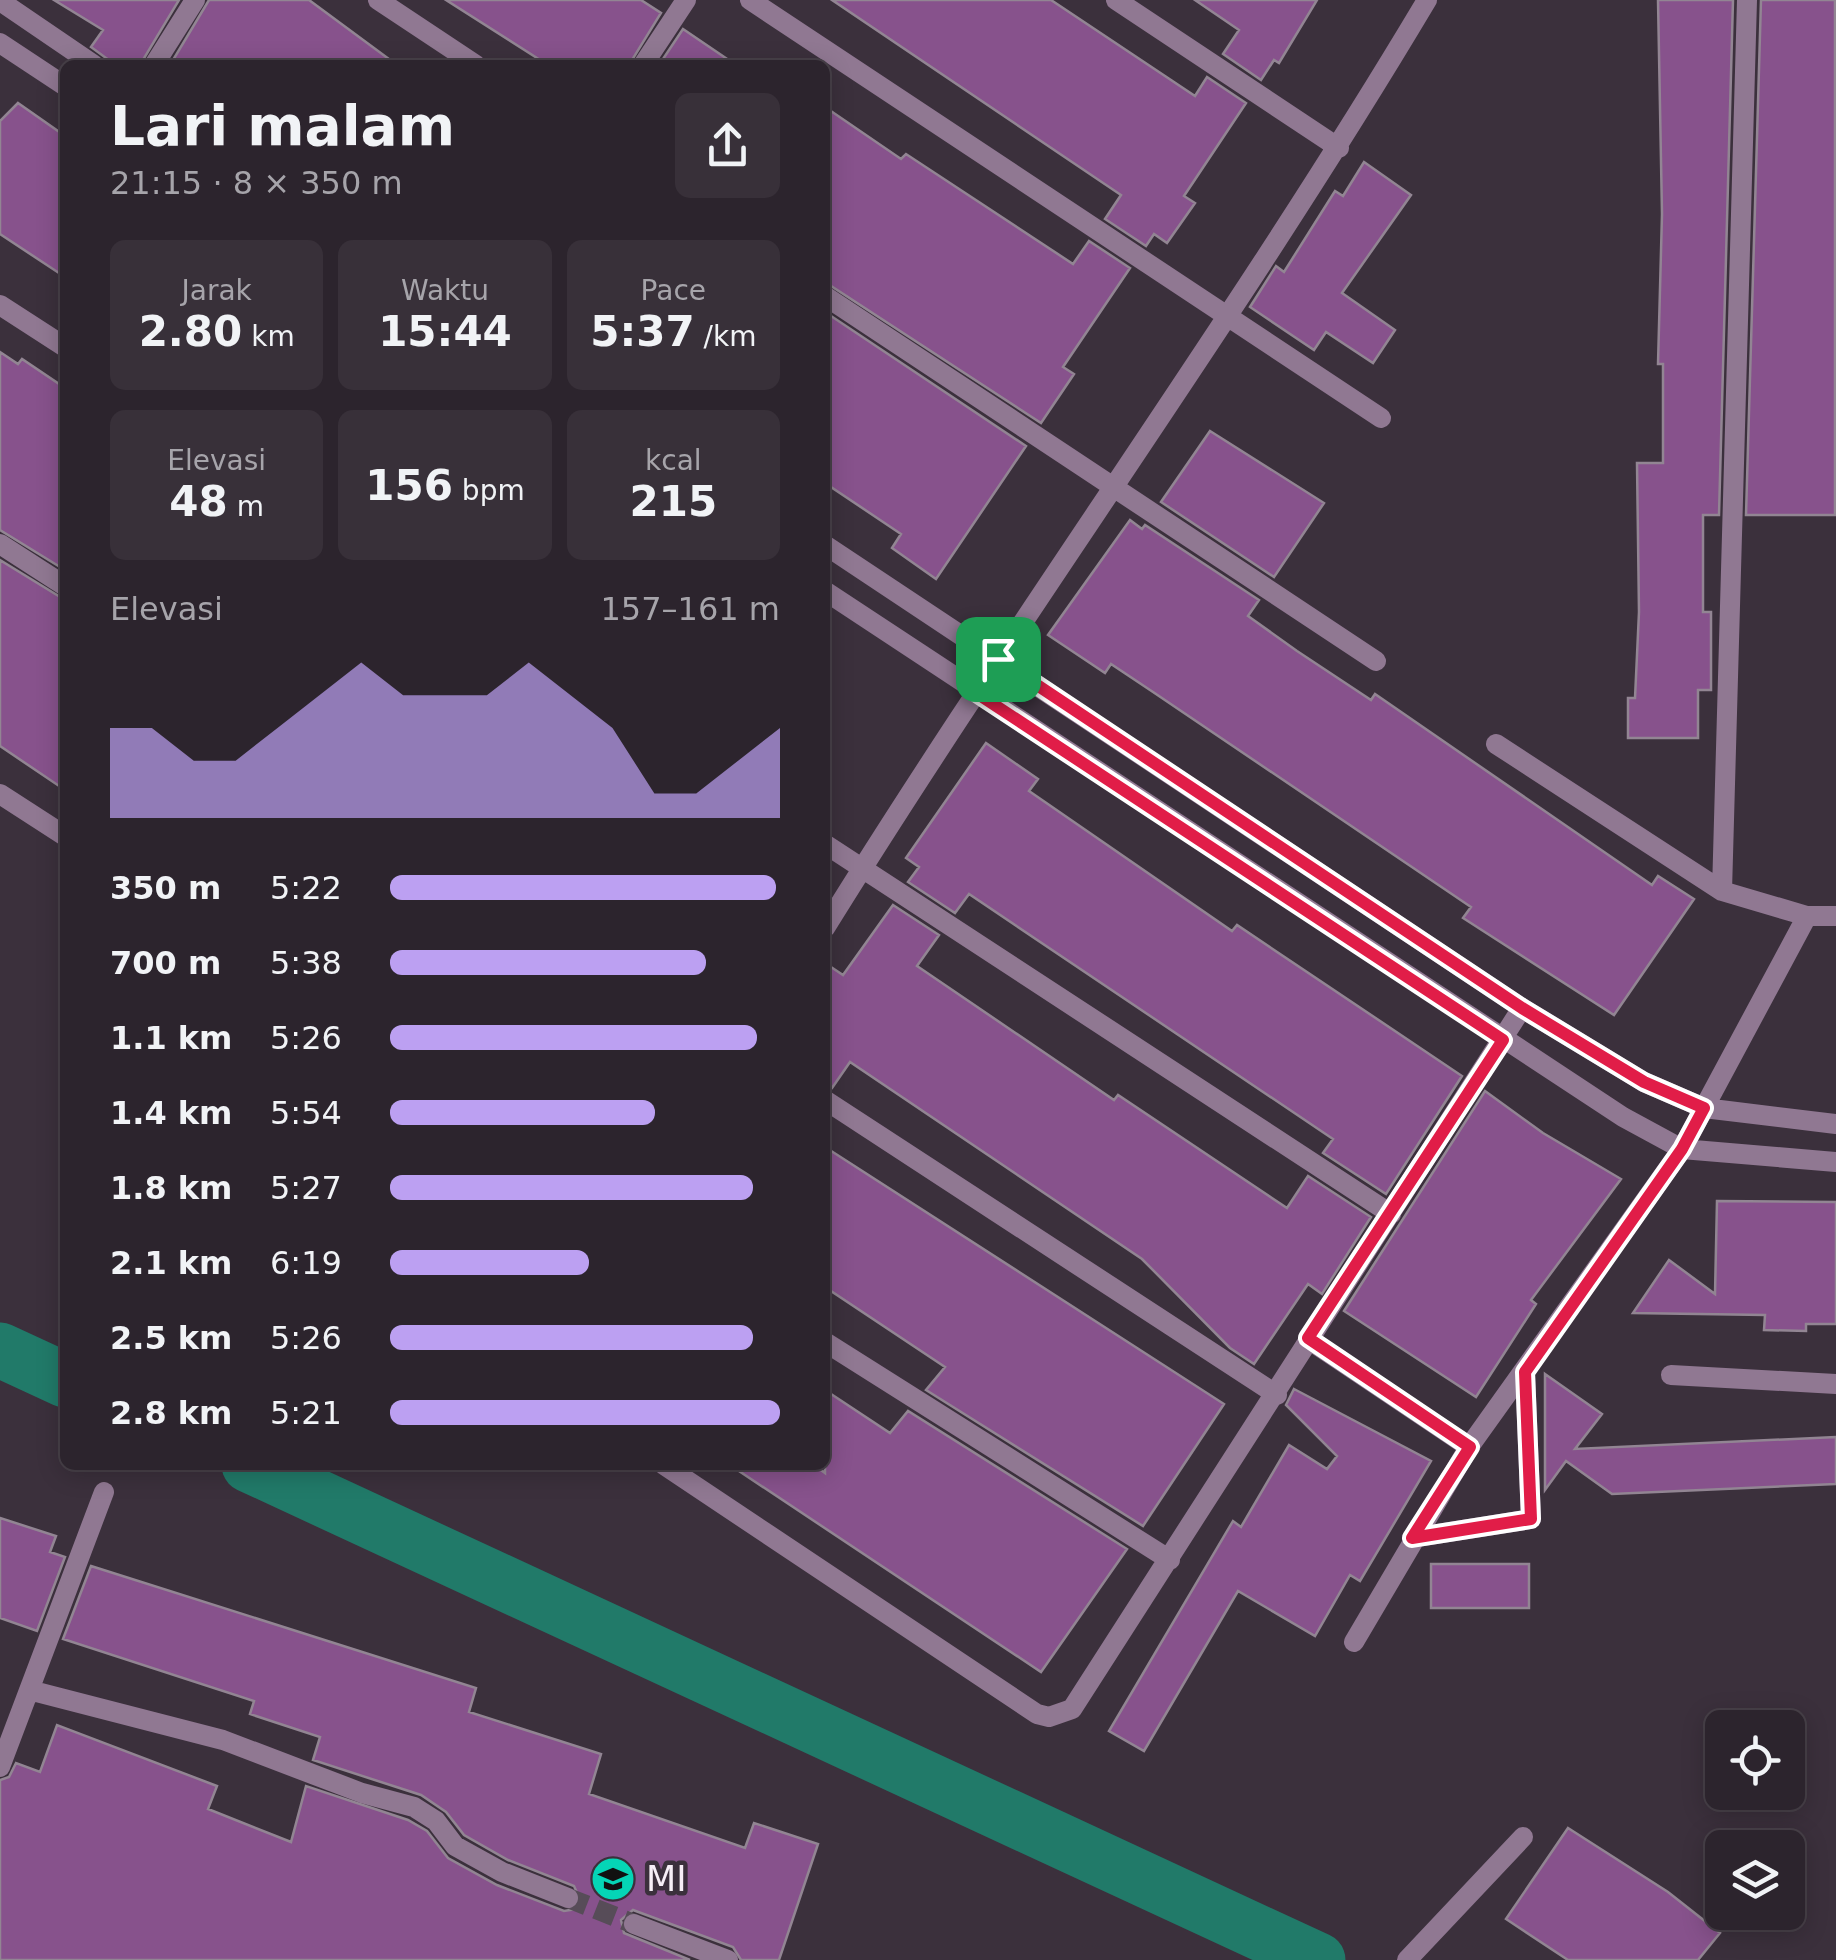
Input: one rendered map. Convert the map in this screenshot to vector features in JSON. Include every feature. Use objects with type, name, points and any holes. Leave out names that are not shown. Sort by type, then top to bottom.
[{"type":"street","points":[[157,60],[195,0]]},
{"type":"street","points":[[378,0],[468,60]]},
{"type":"street","points":[[646,60],[686,0]]},
{"type":"street","points":[[750,0],[1381,418]]},
{"type":"street","points":[[1116,0],[1339,148]]},
{"type":"street","points":[[830,920],[1112,485],[1339,148],[1427,0]]},
{"type":"street","points":[[1722,891],[1747,0]]},
{"type":"street","points":[[0,1],[87,60]]},
{"type":"street","points":[[0,44],[60,83]]},
{"type":"street","points":[[830,299],[1376,661]]},
{"type":"street","points":[[0,304],[60,344]]},
{"type":"street","points":[[0,544],[60,583]]},
{"type":"street","points":[[830,549],[1522,1008],[1644,1082],[1704,1108],[1836,1124]]},
{"type":"street","points":[[830,595],[1503,1040],[1682,1149],[1836,1162]]},
{"type":"street","points":[[1496,744],[1722,891],[1808,916],[1836,916]]},
{"type":"street","points":[[0,794],[60,833]]},
{"type":"street","points":[[830,847],[1391,1214]]},
{"type":"street","points":[[1354,1642],[1412,1538],[1470,1447],[1682,1149],[1808,916]]},
{"type":"street","points":[[671,1470],[1037,1714],[1049,1717],[1072,1709],[1522,1008]]},
{"type":"street","points":[[830,1103],[1276,1395]]},
{"type":"street","points":[[1308,1338],[1470,1447]]},
{"type":"street","points":[[830,1345],[1170,1560]]},
{"type":"street","points":[[1412,1538],[1531,1519],[1525,1372]]},
{"type":"street","points":[[1671,1375],[1836,1384]]},
{"type":"street","points":[[0,1767],[104,1492]]},
{"type":"street","points":[[29,1690],[223,1740],[362,1794],[414,1807],[436,1821],[454,1846],[502,1872],[568,1898]]},
{"type":"street","points":[[1407,1960],[1523,1837]]},
{"type":"street","points":[[634,1924],[728,1960]]},
{"type":"building","points":[[54,0],[179,0],[143,60],[109,60],[91,47],[103,30]]},
{"type":"building","points":[[209,0],[309,0],[390,60],[173,60]]},
{"type":"building","points":[[446,0],[641,0],[661,13],[632,60],[540,60]]},
{"type":"building","points":[[832,0],[1051,0],[1195,96],[1207,77],[1246,103],[1184,196],[1195,203],[1167,243],[1154,234],[1146,246],[1105,219],[1121,195]]},
{"type":"building","points":[[1195,0],[1317,0],[1279,63],[1274,60],[1261,80],[1223,54],[1239,30]]},
{"type":"building","points":[[1658,0],[1733,0],[1719,515],[1703,515],[1703,612],[1711,612],[1711,690],[1698,690],[1698,738],[1628,738],[1628,698],[1635,698],[1639,612],[1637,463],[1663,463],[1663,364],[1658,364],[1662,214]]},
{"type":"building","points":[[1761,0],[1835,0],[1835,515],[1746,515]]},
{"type":"building","points":[[683,29],[729,60],[662,60]]},
{"type":"building","points":[[18,103],[60,132],[60,274],[0,234],[0,121]]},
{"type":"building","points":[[830,110],[901,159],[906,154],[1073,264],[1089,241],[1130,268],[1063,367],[1074,374],[1041,423],[830,285]]},
{"type":"building","points":[[1364,162],[1411,195],[1342,293],[1395,330],[1373,363],[1326,332],[1314,350],[1250,307],[1276,266],[1284,272],[1335,191],[1343,196]]},
{"type":"building","points":[[830,315],[1026,446],[936,579],[892,548],[901,534],[830,486]]},
{"type":"building","points":[[0,352],[18,364],[22,359],[60,385],[60,567],[0,530]]},
{"type":"building","points":[[1210,431],[1324,503],[1274,577],[1161,502]]},
{"type":"building","points":[[1130,520],[1142,529],[1145,525],[1259,600],[1248,616],[1297,651],[1371,700],[1375,694],[1652,885],[1658,876],[1694,899],[1614,1015],[1463,918],[1471,907],[1153,692],[1111,664],[1105,673],[1048,635]]},
{"type":"building","points":[[0,560],[60,597],[60,787],[0,746]]},
{"type":"building","points":[[986,743],[1038,779],[1029,791],[1232,931],[1237,925],[1462,1076],[1386,1194],[1323,1153],[1333,1139],[969,894],[955,913],[908,882],[919,867],[906,858]]},
{"type":"building","points":[[893,905],[939,935],[917,966],[1114,1100],[1118,1095],[1287,1208],[1308,1176],[1371,1217],[1322,1294],[1308,1284],[1254,1364],[1230,1348],[1142,1259],[850,1062],[830,1087],[830,966],[843,975]]},
{"type":"building","points":[[1485,1091],[1543,1133],[1621,1179],[1531,1300],[1536,1304],[1476,1397],[1344,1311]]},
{"type":"building","points":[[830,1150],[1224,1404],[1143,1526],[926,1390],[945,1367],[830,1290]]},
{"type":"building","points":[[1717,1201],[1836,1202],[1836,1324],[1806,1324],[1806,1331],[1764,1330],[1765,1315],[1633,1313],[1669,1260],[1715,1294]]},
{"type":"building","points":[[1545,1374],[1602,1414],[1575,1449],[1836,1437],[1836,1484],[1612,1494],[1566,1461],[1545,1490]]},
{"type":"building","points":[[1294,1389],[1431,1461],[1360,1581],[1350,1575],[1315,1636],[1238,1591],[1144,1751],[1109,1731],[1233,1521],[1241,1527],[1289,1445],[1327,1469],[1337,1456],[1286,1405]]},
{"type":"building","points":[[830,1393],[890,1433],[908,1411],[1127,1549],[1041,1672],[738,1470],[825,1473],[830,1470]]},
{"type":"building","points":[[0,1518],[56,1536],[50,1552],[65,1557],[37,1631],[0,1618]]},
{"type":"building","points":[[1431,1564],[1529,1564],[1529,1608],[1431,1608]]},
{"type":"building","points":[[91,1566],[476,1688],[469,1712],[601,1754],[589,1794],[745,1848],[754,1823],[818,1844],[779,1960],[741,1960],[733,1947],[633,1910],[621,1920],[624,1933],[690,1960],[0,1960],[0,1780],[9,1777],[16,1763],[40,1772],[57,1725],[217,1786],[208,1809],[291,1842],[306,1786],[408,1820],[427,1831],[448,1858],[497,1885],[564,1911],[576,1909],[581,1902],[574,1886],[508,1860],[464,1835],[446,1812],[421,1795],[313,1760],[320,1737],[250,1714],[254,1701],[63,1639]]},
{"type":"building","points":[[1568,1828],[1668,1892],[1705,1921],[1705,1930],[1720,1933],[1698,1960],[1568,1960],[1506,1919]]},
{"type":"waterway","points":[[0,1350],[60,1378]]},
{"type":"waterway","points":[[260,1470],[1318,1960]]},
{"type":"tunnel","points":[[568,1898],[634,1924]]},
{"type":"place","name":"MI","points":[[613,1879]]},
{"type":"route","points":[[998,659],[1522,1008],[1644,1082],[1704,1108],[1682,1149],[1525,1372],[1531,1519],[1412,1538],[1470,1447],[1308,1338],[1503,1040],[978,694],[998,659]]}]
